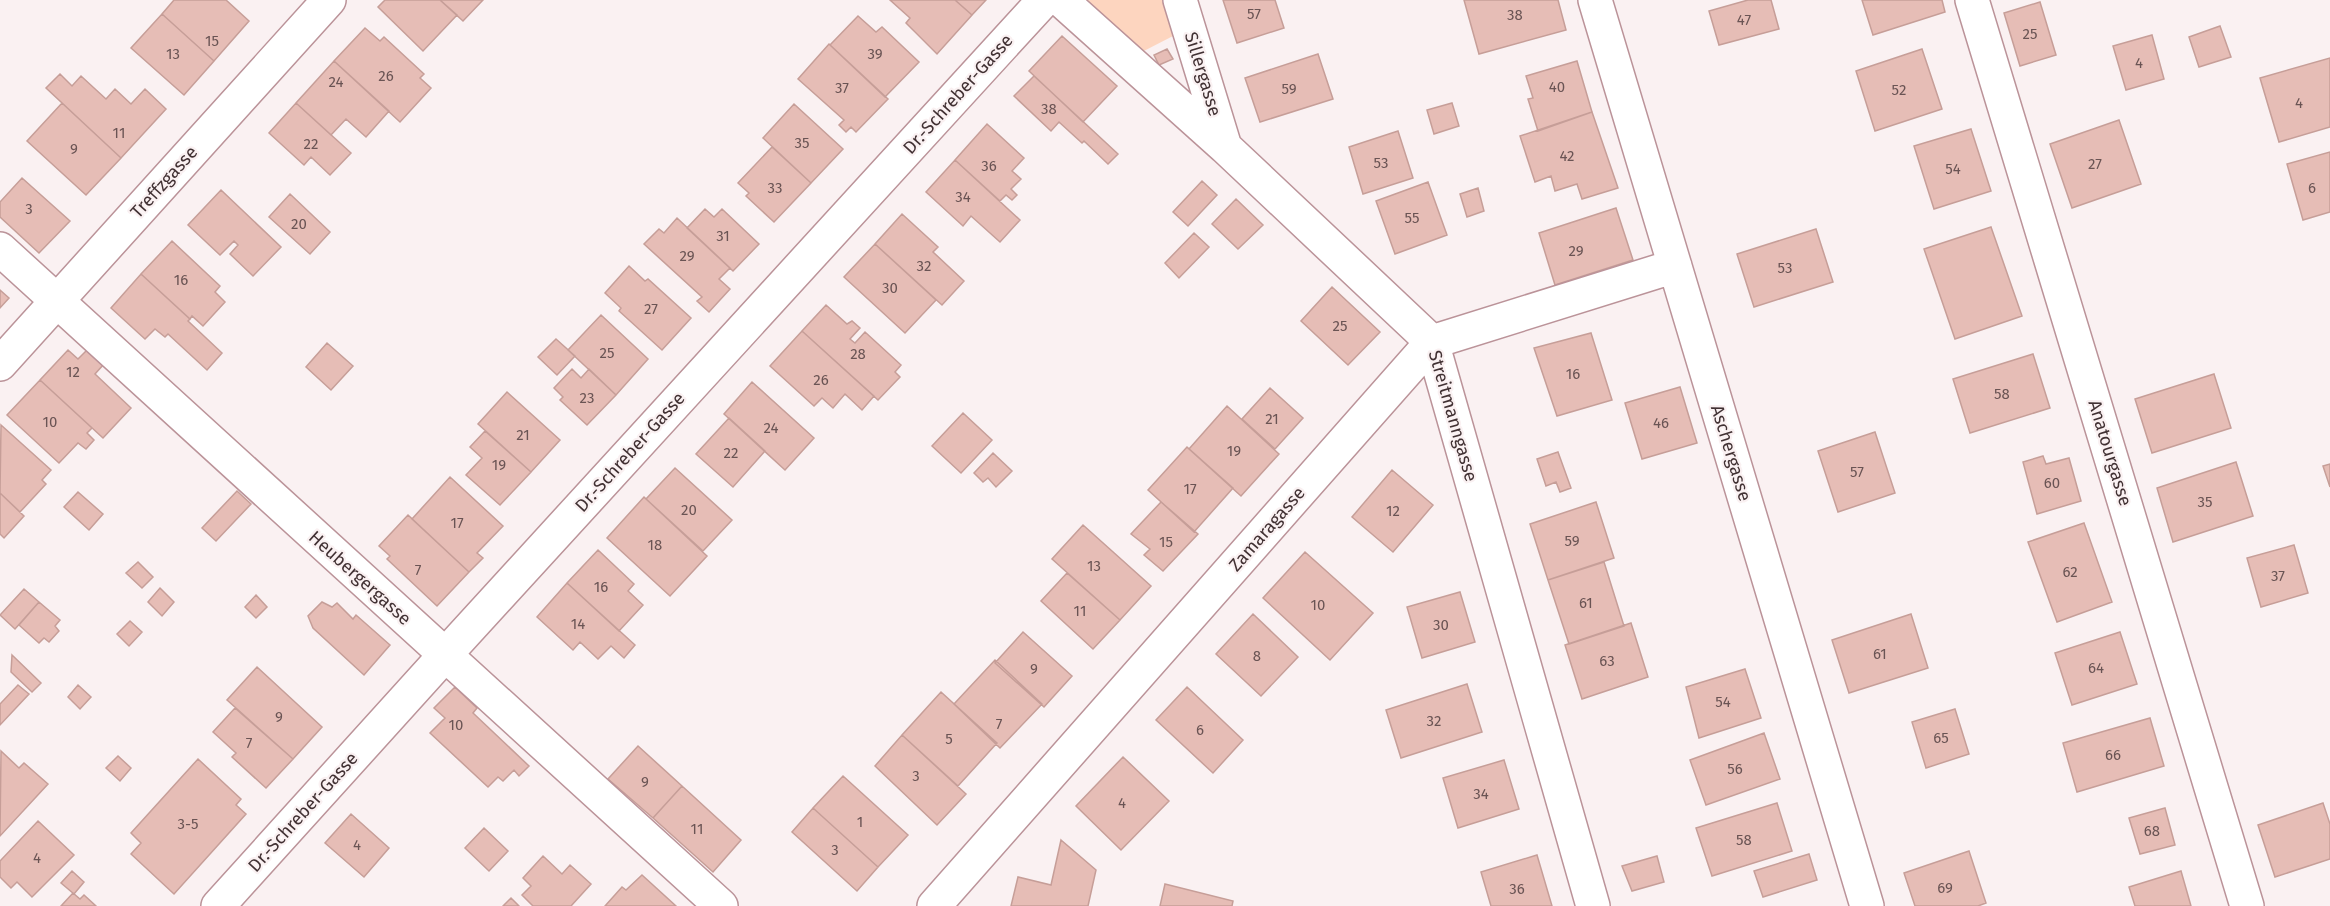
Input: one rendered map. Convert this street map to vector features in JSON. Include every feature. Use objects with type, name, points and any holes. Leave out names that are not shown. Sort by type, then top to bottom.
[{"type":"street","name":"Treffzgasse","points":[[0,364],[329,0]]},
{"type":"street","name":"Dr.-Schreber-Gasse","points":[[218,906],[1044,0]]},
{"type":"street","name":"Streitmanngasse","points":[[1061,0],[1225,147],[1432,342],[1593,906]]},
{"type":"street","name":"Sillergasse","points":[[1180,0],[1225,147]]},
{"type":"street","name":"Aschergasse","points":[[1595,0],[1867,906]]},
{"type":"street","name":"Anatourgasse","points":[[1972,0],[2247,906]]},
{"type":"street","name":"Heubergergasse","points":[[0,249],[721,906]]},
{"type":"street","points":[[1432,342],[1675,266]]},
{"type":"street","name":"Zamaragasse","points":[[934,906],[1432,342]]},
{"type":"shaded area","points":[[1085,0],[1162,0],[1173,36],[1138,54]]},
{"type":"building","points":[[174,0],[226,0],[249,21],[214,61],[162,14]]},
{"type":"building","points":[[385,0],[440,0],[457,15],[423,51],[378,7]]},
{"type":"building","points":[[440,0],[483,0],[463,21]]},
{"type":"building","points":[[890,0],[955,0],[972,15],[937,54],[906,23],[910,18]]},
{"type":"building","points":[[955,0],[986,0],[972,15]]},
{"type":"building","points":[[1223,0],[1275,0],[1284,28],[1237,43]]},
{"type":"building","points":[[1464,0],[1558,0],[1566,30],[1479,54]]},
{"type":"building","points":[[1748,0],[1771,0],[1779,29],[1719,45],[1709,11]]},
{"type":"building","points":[[1862,0],[1942,0],[1945,12],[1873,35]]},
{"type":"building","points":[[2040,2],[2056,55],[2020,66],[2004,13]]},
{"type":"building","points":[[162,14],[214,61],[184,95],[131,48]]},
{"type":"building","points":[[858,16],[876,32],[882,27],[919,62],[885,97],[830,45]]},
{"type":"building","points":[[2220,26],[2231,57],[2199,67],[2189,37]]},
{"type":"building","points":[[365,28],[380,41],[384,37],[424,74],[420,78],[431,88],[400,122],[334,61]]},
{"type":"building","points":[[2152,35],[2164,79],[2126,90],[2113,46]]},
{"type":"building","points":[[1062,36],[1117,86],[1083,122],[1029,71]]},
{"type":"building","points":[[829,44],[888,99],[856,132],[851,127],[846,132],[839,125],[844,120],[798,79]]},
{"type":"building","points":[[1167,49],[1173,59],[1159,65],[1154,55]]},
{"type":"building","points":[[1922,49],[1942,109],[1875,131],[1856,71]]},
{"type":"building","points":[[1318,54],[1333,99],[1260,122],[1245,78]]},
{"type":"building","points":[[2330,58],[2330,127],[2279,142],[2260,78]]},
{"type":"building","points":[[334,61],[389,111],[366,137],[346,119],[331,135],[296,103]]},
{"type":"building","points":[[1577,61],[1592,112],[1538,131],[1528,99],[1533,98],[1526,76]]},
{"type":"building","points":[[60,74],[72,86],[81,76],[106,99],[115,89],[131,104],[145,89],[166,109],[121,158],[46,88]]},
{"type":"building","points":[[1034,76],[1118,154],[1108,164],[1084,141],[1082,143],[1059,122],[1051,131],[1014,96]]},
{"type":"building","points":[[62,103],[121,158],[86,195],[27,141]]},
{"type":"building","points":[[296,103],[351,153],[330,175],[311,157],[304,165],[269,133]]},
{"type":"building","points":[[1452,103],[1459,126],[1434,134],[1427,110]]},
{"type":"building","points":[[794,104],[843,149],[811,183],[763,138]]},
{"type":"building","points":[[1592,112],[1618,188],[1582,199],[1577,184],[1555,191],[1551,176],[1535,182],[1520,136]]},
{"type":"building","points":[[2119,120],[2141,184],[2072,208],[2050,144]]},
{"type":"building","points":[[987,124],[1024,158],[1012,171],[1021,179],[1011,189],[1017,195],[1012,200],[1006,195],[1000,201],[955,160]]},
{"type":"building","points":[[1971,129],[1991,191],[1934,209],[1914,146]]},
{"type":"building","points":[[1398,131],[1413,178],[1363,194],[1349,147]]},
{"type":"building","points":[[772,147],[811,183],[774,222],[746,196],[749,193],[738,183]]},
{"type":"building","points":[[2330,152],[2330,212],[2303,220],[2287,164]]},
{"type":"building","points":[[955,160],[1020,220],[1000,242],[971,216],[963,226],[926,192]]},
{"type":"building","points":[[22,178],[70,221],[39,253],[0,217],[0,202]]},
{"type":"building","points":[[1202,181],[1217,195],[1188,226],[1173,212]]},
{"type":"building","points":[[1428,182],[1447,235],[1395,254],[1376,201]]},
{"type":"building","points":[[1478,188],[1484,211],[1467,217],[1460,194]]},
{"type":"building","points":[[221,190],[281,247],[253,276],[230,254],[238,245],[234,241],[220,255],[188,225]]},
{"type":"building","points":[[290,194],[330,232],[310,254],[269,217]]},
{"type":"building","points":[[1236,199],[1263,225],[1238,249],[1212,224]]},
{"type":"building","points":[[1616,208],[1633,260],[1555,285],[1539,233]]},
{"type":"building","points":[[705,209],[714,217],[722,209],[759,244],[733,271],[687,228]]},
{"type":"building","points":[[902,214],[938,247],[933,252],[964,281],[942,305],[875,244]]},
{"type":"building","points":[[677,218],[730,268],[719,279],[730,289],[709,312],[697,301],[702,297],[644,244],[659,229],[664,233]]},
{"type":"building","points":[[1991,227],[2022,316],[1955,339],[1924,249]]},
{"type":"building","points":[[1816,229],[1833,282],[1754,307],[1737,254]]},
{"type":"building","points":[[1194,233],[1209,247],[1179,278],[1165,263]]},
{"type":"building","points":[[172,241],[220,286],[215,292],[225,302],[203,326],[192,316],[190,319],[141,274]]},
{"type":"building","points":[[875,244],[936,300],[905,333],[844,277]]},
{"type":"building","points":[[629,266],[645,281],[648,279],[691,318],[662,350],[619,311],[621,308],[605,293]]},
{"type":"building","points":[[141,274],[190,319],[188,321],[222,353],[207,370],[168,334],[165,337],[155,329],[145,339],[111,308]]},
{"type":"building","points":[[1332,287],[1380,332],[1348,365],[1301,321]]},
{"type":"building","points":[[0,290],[9,298],[0,308]]},
{"type":"building","points":[[826,305],[847,324],[852,321],[860,328],[850,339],[855,343],[865,332],[901,365],[895,372],[900,377],[878,400],[802,331]]},
{"type":"building","points":[[601,315],[648,359],[616,395],[568,350]]},
{"type":"building","points":[[802,331],[874,396],[862,410],[845,394],[833,408],[822,398],[814,406],[770,366]]},
{"type":"building","points":[[1591,333],[1612,400],[1557,416],[1534,348]]},
{"type":"building","points":[[556,339],[575,356],[557,375],[538,357]]},
{"type":"building","points":[[327,343],[353,366],[331,390],[306,367]]},
{"type":"building","points":[[88,349],[104,364],[95,374],[131,408],[103,438],[40,380],[68,350],[78,359]]},
{"type":"building","points":[[2033,354],[2050,408],[1970,433],[1953,379]]},
{"type":"building","points":[[572,369],[581,378],[589,369],[616,395],[587,425],[560,400],[563,397],[554,388]]},
{"type":"building","points":[[2214,374],[2231,428],[2152,453],[2135,399]]},
{"type":"building","points":[[40,380],[92,428],[87,433],[94,440],[86,449],[78,443],[59,463],[7,415]]},
{"type":"building","points":[[752,382],[814,438],[785,470],[724,414]]},
{"type":"building","points":[[1680,387],[1697,443],[1642,459],[1625,403]]},
{"type":"building","points":[[1270,388],[1303,418],[1275,449],[1242,419]]},
{"type":"building","points":[[507,392],[560,440],[531,472],[478,424]]},
{"type":"building","points":[[1227,406],[1279,454],[1241,496],[1189,449]]},
{"type":"building","points":[[963,413],[992,440],[961,473],[932,446]]},
{"type":"building","points":[[729,418],[765,451],[733,487],[696,454]]},
{"type":"building","points":[[1,425],[51,470],[42,480],[46,484],[20,512],[0,493]]},
{"type":"building","points":[[485,431],[531,472],[500,505],[466,475],[482,458],[470,447]]},
{"type":"building","points":[[1875,432],[1895,493],[1838,512],[1818,451]]},
{"type":"building","points":[[1187,447],[1233,488],[1194,532],[1148,490]]},
{"type":"building","points":[[1558,452],[1571,488],[1560,492],[1556,482],[1546,486],[1537,459]]},
{"type":"building","points":[[993,453],[1012,471],[996,487],[988,478],[983,482],[974,473]]},
{"type":"building","points":[[2043,456],[2046,464],[2069,458],[2081,501],[2037,514],[2023,462]]},
{"type":"building","points":[[2236,462],[2253,516],[2173,542],[2157,488]]},
{"type":"building","points":[[2330,464],[2330,487],[2323,466]]},
{"type":"building","points":[[675,468],[732,520],[703,551],[646,499]]},
{"type":"building","points":[[1392,470],[1433,505],[1393,552],[1352,517]]},
{"type":"building","points":[[450,477],[503,526],[477,553],[483,558],[469,572],[412,519]]},
{"type":"building","points":[[237,491],[251,504],[216,541],[202,528]]},
{"type":"building","points":[[78,492],[103,514],[89,530],[64,507]]},
{"type":"building","points":[[0,493],[24,516],[4,538],[0,534]]},
{"type":"building","points":[[644,497],[707,556],[670,596],[607,538]]},
{"type":"building","points":[[1161,502],[1198,534],[1163,571],[1144,555],[1150,549],[1131,534]]},
{"type":"building","points":[[1596,502],[1614,558],[1548,580],[1530,524]]},
{"type":"building","points":[[408,515],[469,572],[437,606],[387,559],[390,556],[379,546]]},
{"type":"building","points":[[2084,523],[2112,602],[2057,622],[2028,542]]},
{"type":"building","points":[[1083,525],[1151,586],[1120,620],[1052,559]]},
{"type":"building","points":[[2294,545],[2308,593],[2261,607],[2247,558]]},
{"type":"building","points":[[598,550],[634,584],[628,591],[643,605],[619,631],[567,583]]},
{"type":"building","points":[[1305,552],[1373,613],[1330,660],[1263,598]]},
{"type":"building","points":[[138,562],[153,577],[142,588],[126,573]]},
{"type":"building","points":[[1604,562],[1624,626],[1569,644],[1548,580]]},
{"type":"building","points":[[1067,573],[1120,620],[1093,649],[1041,601]]},
{"type":"building","points":[[567,583],[635,645],[624,658],[611,646],[598,659],[580,642],[573,650],[537,617]]},
{"type":"building","points":[[160,588],[174,602],[162,616],[148,602]]},
{"type":"building","points":[[24,589],[39,602],[15,629],[0,615]]},
{"type":"building","points":[[1460,592],[1475,642],[1422,658],[1407,607]]},
{"type":"building","points":[[256,595],[267,607],[256,618],[245,607]]},
{"type":"building","points":[[39,602],[60,620],[55,626],[59,631],[49,642],[44,638],[39,643],[19,625]]},
{"type":"building","points":[[322,602],[332,607],[337,603],[353,619],[356,615],[390,645],[364,675],[313,628],[308,616]]},
{"type":"building","points":[[1253,614],[1298,657],[1261,696],[1216,654]]},
{"type":"building","points":[[1911,614],[1928,668],[1849,693],[1832,640]]},
{"type":"building","points":[[130,621],[142,632],[129,646],[117,634]]},
{"type":"building","points":[[1631,623],[1648,677],[1582,699],[1565,645]]},
{"type":"building","points":[[1023,632],[1072,676],[1044,707],[995,663]]},
{"type":"building","points":[[2120,632],[2137,684],[2072,705],[2055,653]]},
{"type":"building","points":[[12,655],[41,683],[32,692],[11,672]]},
{"type":"building","points":[[995,660],[1042,704],[1000,748],[954,704]]},
{"type":"building","points":[[257,667],[322,727],[293,759],[227,700]]},
{"type":"building","points":[[1745,669],[1761,718],[1699,738],[1686,687]]},
{"type":"building","points":[[1467,684],[1482,732],[1401,758],[1386,710]]},
{"type":"building","points":[[18,685],[29,694],[0,725],[0,704]]},
{"type":"building","points":[[78,685],[91,697],[80,709],[68,697]]},
{"type":"building","points":[[455,687],[477,708],[473,713],[529,766],[519,776],[514,770],[503,781],[498,777],[488,787],[430,733],[445,718],[434,708]]},
{"type":"building","points":[[1187,687],[1243,740],[1213,773],[1156,720]]},
{"type":"building","points":[[941,692],[997,743],[958,786],[902,735]]},
{"type":"building","points":[[235,708],[293,759],[266,788],[232,757],[236,753],[213,732]]},
{"type":"building","points":[[1955,709],[1969,754],[1926,768],[1912,722]]},
{"type":"building","points":[[2150,718],[2164,766],[2077,792],[2063,743]]},
{"type":"building","points":[[1764,733],[1780,779],[1706,805],[1690,760]]},
{"type":"building","points":[[902,735],[966,794],[937,825],[875,766]]},
{"type":"building","points":[[638,746],[682,786],[653,818],[608,779]]},
{"type":"building","points":[[1,751],[19,768],[24,763],[48,784],[0,836]]},
{"type":"building","points":[[118,756],[131,768],[120,781],[106,768]]},
{"type":"building","points":[[1123,757],[1169,801],[1121,850],[1076,806]]},
{"type":"building","points":[[198,759],[241,799],[236,805],[246,814],[174,894],[131,854],[141,843],[131,833]]},
{"type":"building","points":[[1504,760],[1519,809],[1458,828],[1443,778]]},
{"type":"building","points":[[843,776],[908,835],[878,867],[813,808]]},
{"type":"building","points":[[682,786],[741,840],[713,872],[653,818]]},
{"type":"building","points":[[1777,803],[1792,851],[1712,876],[1696,828]]},
{"type":"building","points":[[2323,803],[2330,824],[2330,859],[2275,877],[2258,825]]},
{"type":"building","points":[[813,808],[878,867],[857,891],[792,832]]},
{"type":"building","points":[[2165,808],[2175,845],[2140,854],[2129,818]]},
{"type":"building","points":[[351,814],[389,848],[364,877],[325,843]]},
{"type":"building","points":[[38,821],[74,855],[32,897],[17,882],[11,888],[0,877],[0,861]]},
{"type":"building","points":[[484,828],[508,851],[489,871],[465,848]]},
{"type":"building","points":[[1061,840],[1096,870],[1088,906],[1011,906],[1018,877],[1051,885]]},
{"type":"building","points":[[1969,851],[1986,903],[1978,906],[1915,906],[1904,873]]},
{"type":"building","points":[[1809,854],[1817,880],[1763,897],[1754,871]]},
{"type":"building","points":[[1537,855],[1552,906],[1491,906],[1481,872]]},
{"type":"building","points":[[543,856],[562,874],[570,865],[591,884],[571,906],[533,906],[522,895],[531,886],[523,878]]},
{"type":"building","points":[[1657,856],[1664,882],[1632,891],[1622,866]]},
{"type":"building","points":[[72,871],[84,882],[74,894],[61,883]]},
{"type":"building","points":[[2181,871],[2191,906],[2135,906],[2129,887]]},
{"type":"building","points":[[642,875],[676,906],[605,906],[622,887],[626,890]]},
{"type":"building","points":[[1165,884],[1233,901],[1232,906],[1160,906]]},
{"type":"building","points":[[73,893],[80,899],[84,895],[96,906],[61,906]]},
{"type":"building","points":[[511,898],[519,906],[503,906]]}]
